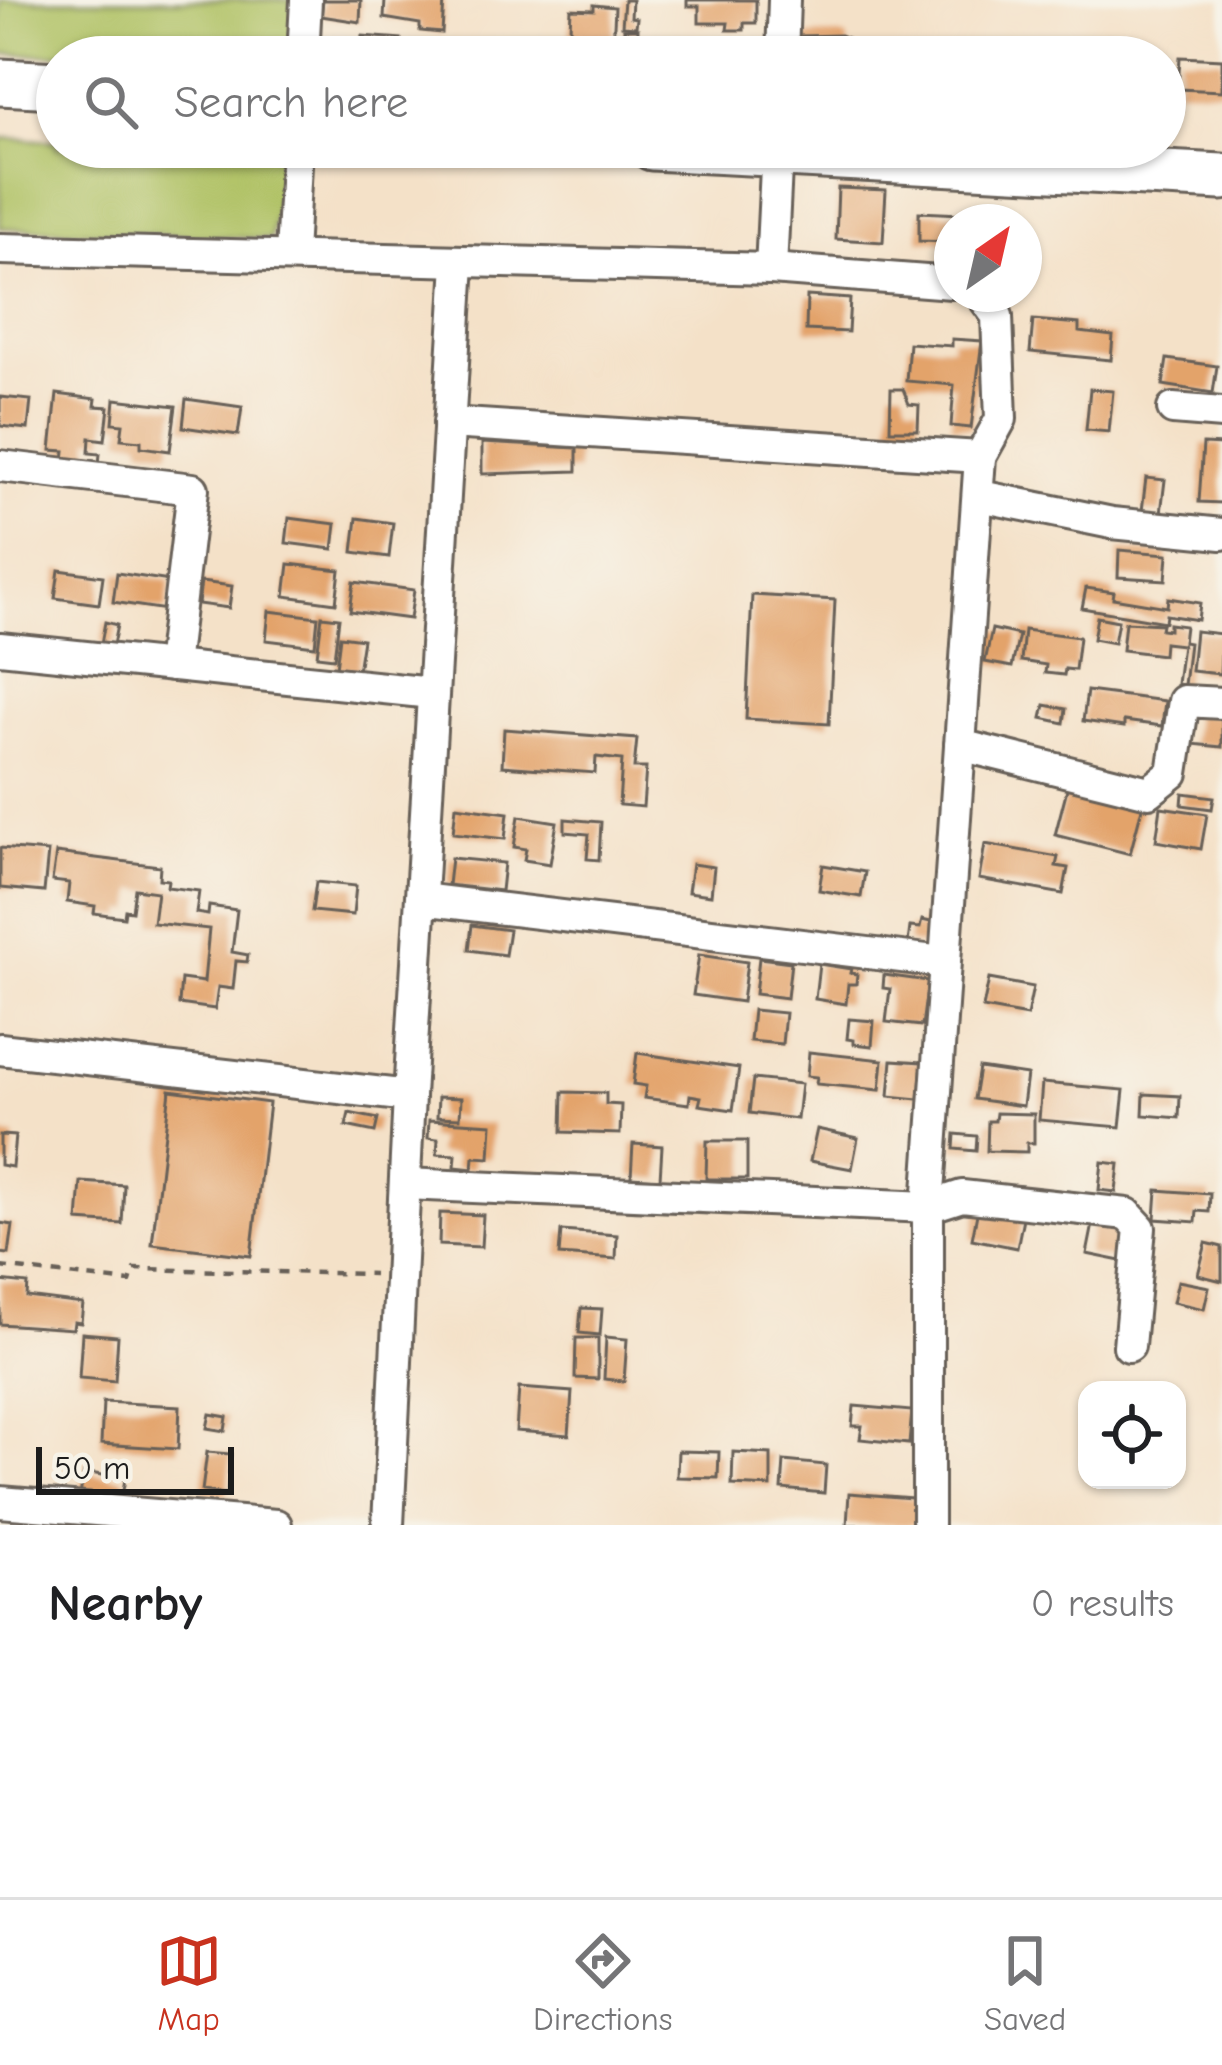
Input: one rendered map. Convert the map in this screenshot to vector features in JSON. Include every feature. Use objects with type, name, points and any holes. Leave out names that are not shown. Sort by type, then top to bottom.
[{"type":"main road","points":[[0,82],[36,84]]},
{"type":"main road","points":[[0,112],[36,114]]},
{"type":"main road","points":[[1186,145],[1222,147]]},
{"type":"main road","points":[[1085,168],[1222,176]]},
{"type":"street","points":[[304,36],[306,0]]},
{"type":"street","points":[[783,36],[784,0]]},
{"type":"street","points":[[291,254],[296,168]]},
{"type":"street","points":[[771,269],[776,168]]},
{"type":"street","points":[[0,249],[771,269],[934,282]]},
{"type":"street","points":[[388,1525],[459,263]]},
{"type":"street","points":[[928,1525],[928,1207],[980,457],[1001,418],[994,312]]},
{"type":"street","points":[[1172,409],[1222,413]]},
{"type":"street","points":[[449,423],[980,457]]},
{"type":"street","points":[[0,466],[193,489],[172,666]]},
{"type":"street","points":[[980,496],[1112,523],[1222,534]]},
{"type":"street","points":[[0,648],[432,693]]},
{"type":"street","points":[[960,745],[1149,792],[1173,772],[1184,701],[1222,703]]},
{"type":"street","points":[[421,899],[943,962]]},
{"type":"street","points":[[0,1049],[409,1096]]},
{"type":"street","points":[[405,1184],[928,1207],[962,1196],[1127,1214],[1140,1228],[1130,1346]]},
{"type":"street","points":[[0,1502],[276,1525]]},
{"type":"path","points":[[0,1267],[130,1282],[134,1269],[400,1274]]},
{"type":"green space","points":[[0,0],[296,0],[294,36],[36,36],[36,54],[0,54]]},
{"type":"green space","points":[[0,138],[36,140],[36,168],[283,168],[271,239],[0,228]]},
{"type":"building","points":[[323,0],[361,0],[360,22],[321,16]]},
{"type":"building","points":[[385,0],[444,0],[442,33],[384,18]]},
{"type":"building","points":[[624,0],[632,0],[636,27],[622,26]]},
{"type":"building","points":[[687,0],[756,0],[756,23],[744,23],[744,30],[727,30],[728,23],[699,23],[699,6],[687,6]]},
{"type":"building","points":[[594,5],[615,7],[614,36],[570,36],[571,9],[594,10]]},
{"type":"building","points":[[624,29],[638,29],[638,36],[624,36]]},
{"type":"building","points":[[1186,57],[1222,59],[1222,91],[1186,89]]},
{"type":"building","points":[[838,188],[886,190],[883,242],[836,239]]},
{"type":"building","points":[[919,212],[934,213],[934,241],[919,241]]},
{"type":"building","points":[[807,296],[850,299],[848,332],[806,330]]},
{"type":"building","points":[[1033,320],[1079,324],[1079,332],[1113,336],[1111,360],[1030,352]]},
{"type":"building","points":[[952,339],[982,341],[971,428],[951,426],[954,385],[906,381],[909,343],[952,346]]},
{"type":"building","points":[[1167,359],[1217,366],[1213,393],[1163,385]]},
{"type":"building","points":[[891,389],[903,389],[909,404],[919,405],[918,430],[890,430]]},
{"type":"building","points":[[1090,389],[1113,391],[1109,432],[1086,430]]},
{"type":"building","points":[[57,394],[96,399],[95,406],[109,407],[105,440],[90,438],[89,453],[100,454],[99,463],[64,460],[65,451],[51,450]]},
{"type":"building","points":[[0,397],[31,400],[28,429],[0,426]]},
{"type":"building","points":[[115,399],[176,406],[170,451],[121,439],[123,424],[113,423]]},
{"type":"building","points":[[186,399],[242,407],[238,435],[183,427]]},
{"type":"building","points":[[482,443],[577,448],[577,471],[482,474]]},
{"type":"building","points":[[1203,444],[1222,445],[1222,503],[1199,502]]},
{"type":"building","points":[[1146,478],[1165,480],[1161,513],[1142,511]]},
{"type":"building","points":[[289,518],[336,524],[333,549],[286,543]]},
{"type":"building","points":[[357,518],[393,523],[389,557],[353,552]]},
{"type":"building","points":[[1119,550],[1168,554],[1166,580],[1118,577]]},
{"type":"building","points":[[289,564],[340,570],[336,603],[285,596]]},
{"type":"building","points":[[59,570],[103,576],[99,604],[55,598]]},
{"type":"building","points":[[117,573],[170,581],[166,610],[113,602]]},
{"type":"building","points":[[201,582],[232,586],[229,608],[198,604]]},
{"type":"building","points":[[354,582],[414,590],[410,619],[350,611]]},
{"type":"building","points":[[1086,588],[1167,607],[1168,598],[1200,603],[1198,620],[1166,615],[1165,622],[1082,608]]},
{"type":"building","points":[[752,595],[835,600],[829,724],[746,719]]},
{"type":"building","points":[[269,611],[318,617],[315,646],[266,640]]},
{"type":"building","points":[[322,616],[339,618],[334,658],[317,656]]},
{"type":"building","points":[[1097,617],[1118,621],[1114,643],[1093,639]]},
{"type":"building","points":[[105,622],[117,625],[113,645],[101,644]]},
{"type":"building","points":[[1125,622],[1162,624],[1161,629],[1169,630],[1169,624],[1185,626],[1183,642],[1189,643],[1184,685],[1177,684],[1182,645],[1164,643],[1163,655],[1122,650]]},
{"type":"building","points":[[992,629],[1019,635],[1012,667],[985,662]]},
{"type":"building","points":[[1024,630],[1079,637],[1075,670],[1065,669],[1064,675],[1045,673],[1046,665],[1021,661]]},
{"type":"building","points":[[1195,631],[1222,634],[1220,674],[1191,671]]},
{"type":"building","points":[[340,636],[363,639],[358,671],[336,668]]},
{"type":"building","points":[[1087,691],[1165,701],[1162,726],[1083,721]]},
{"type":"building","points":[[1045,705],[1066,709],[1064,723],[1042,718]]},
{"type":"building","points":[[1195,713],[1222,716],[1222,747],[1192,744]]},
{"type":"building","points":[[504,729],[637,739],[634,768],[646,768],[643,807],[619,805],[622,760],[596,757],[595,773],[502,766]]},
{"type":"building","points":[[1069,781],[1144,800],[1130,854],[1055,835]]},
{"type":"building","points":[[1183,793],[1214,797],[1212,809],[1182,805]]},
{"type":"building","points":[[456,806],[508,813],[505,839],[453,833]]},
{"type":"building","points":[[1161,807],[1207,814],[1201,849],[1156,841]]},
{"type":"building","points":[[519,816],[557,822],[550,864],[524,860],[526,849],[514,847]]},
{"type":"building","points":[[565,819],[601,822],[599,860],[587,859],[589,834],[565,832]]},
{"type":"building","points":[[985,844],[1058,857],[1056,866],[1068,868],[1063,894],[979,879]]},
{"type":"building","points":[[0,848],[48,852],[44,892],[0,888]]},
{"type":"building","points":[[56,853],[160,866],[159,879],[168,880],[167,887],[199,891],[196,913],[208,915],[209,906],[237,910],[232,952],[248,955],[247,962],[236,961],[233,989],[218,987],[215,1009],[179,1004],[181,979],[204,982],[209,929],[153,923],[157,892],[135,889],[132,911],[125,910],[124,917],[94,913],[95,906],[67,902],[69,883],[52,881]]},
{"type":"building","points":[[451,858],[504,863],[501,891],[448,885]]},
{"type":"building","points":[[692,864],[714,867],[711,895],[688,892]]},
{"type":"building","points":[[823,865],[865,872],[861,897],[819,890]]},
{"type":"building","points":[[316,882],[356,886],[353,915],[312,911]]},
{"type":"building","points":[[922,920],[935,923],[932,946],[908,943],[910,927],[920,928]]},
{"type":"building","points":[[472,925],[509,930],[505,955],[469,950]]},
{"type":"building","points":[[699,955],[747,962],[742,1002],[693,995]]},
{"type":"building","points":[[759,958],[791,962],[787,998],[755,994]]},
{"type":"building","points":[[819,964],[857,974],[856,984],[848,984],[846,1004],[815,999]]},
{"type":"building","points":[[884,975],[928,981],[922,1026],[886,1022],[890,989],[883,988]]},
{"type":"building","points":[[989,979],[1033,987],[1027,1016],[983,1008]]},
{"type":"building","points":[[753,1010],[785,1013],[782,1044],[750,1041]]},
{"type":"building","points":[[849,1019],[874,1021],[872,1046],[847,1039]]},
{"type":"building","points":[[809,1052],[883,1060],[880,1090],[816,1084],[817,1077],[807,1076]]},
{"type":"building","points":[[637,1053],[739,1068],[733,1110],[699,1105],[701,1097],[690,1095],[689,1104],[644,1098],[646,1086],[633,1084]]},
{"type":"building","points":[[892,1060],[922,1062],[919,1099],[889,1096]]},
{"type":"building","points":[[979,1068],[1027,1075],[1023,1106],[974,1099]]},
{"type":"building","points":[[753,1079],[801,1084],[797,1119],[749,1113]]},
{"type":"building","points":[[1042,1083],[1124,1090],[1120,1127],[1039,1120]]},
{"type":"building","points":[[170,1090],[269,1103],[251,1256],[152,1244]]},
{"type":"building","points":[[563,1092],[606,1093],[606,1104],[621,1105],[620,1134],[562,1132]]},
{"type":"building","points":[[1144,1094],[1180,1096],[1179,1118],[1143,1115]]},
{"type":"building","points":[[438,1097],[461,1098],[460,1118],[437,1117]]},
{"type":"building","points":[[349,1113],[378,1119],[375,1132],[346,1126]]},
{"type":"building","points":[[996,1113],[1034,1114],[1034,1143],[1027,1143],[1027,1152],[987,1151],[988,1121],[995,1121]]},
{"type":"building","points":[[429,1120],[492,1124],[490,1158],[474,1157],[473,1169],[455,1167],[456,1155],[437,1154],[438,1139],[428,1138]]},
{"type":"building","points":[[817,1129],[858,1138],[852,1169],[810,1161]]},
{"type":"building","points":[[955,1134],[977,1136],[976,1151],[954,1149]]},
{"type":"building","points":[[0,1135],[15,1136],[12,1167],[0,1165]]},
{"type":"building","points":[[707,1141],[747,1141],[747,1179],[706,1179]]},
{"type":"building","points":[[633,1144],[662,1146],[660,1179],[631,1177]]},
{"type":"building","points":[[1102,1162],[1119,1164],[1116,1192],[1099,1190]]},
{"type":"building","points":[[81,1182],[124,1185],[122,1224],[78,1221]]},
{"type":"building","points":[[1157,1190],[1210,1194],[1209,1212],[1197,1211],[1196,1222],[1155,1219]]},
{"type":"building","points":[[978,1209],[1023,1218],[1017,1248],[972,1239]]},
{"type":"building","points":[[440,1213],[483,1215],[481,1247],[439,1245]]},
{"type":"building","points":[[0,1223],[13,1225],[9,1254],[0,1253]]},
{"type":"building","points":[[1093,1224],[1127,1231],[1121,1261],[1087,1254]]},
{"type":"building","points":[[561,1231],[617,1235],[616,1259],[559,1255]]},
{"type":"building","points":[[1206,1243],[1222,1247],[1222,1281],[1198,1275]]},
{"type":"building","points":[[0,1281],[28,1284],[27,1297],[83,1304],[81,1323],[74,1322],[73,1329],[0,1324]]},
{"type":"building","points":[[1178,1281],[1209,1287],[1204,1309],[1173,1302]]},
{"type":"building","points":[[581,1308],[602,1309],[600,1335],[579,1333]]},
{"type":"building","points":[[82,1333],[118,1336],[115,1381],[79,1378]]},
{"type":"building","points":[[606,1337],[627,1339],[624,1381],[604,1379]]},
{"type":"building","points":[[576,1338],[598,1338],[598,1379],[575,1378]]},
{"type":"building","points":[[519,1388],[572,1392],[569,1435],[516,1431]]},
{"type":"building","points":[[103,1402],[180,1406],[178,1449],[101,1444]]},
{"type":"building","points":[[854,1406],[912,1411],[909,1444],[860,1439],[862,1426],[852,1426]]},
{"type":"building","points":[[210,1414],[227,1417],[225,1431],[207,1428]]},
{"type":"building","points":[[678,1451],[719,1452],[718,1478],[677,1477]]},
{"type":"building","points":[[207,1452],[231,1454],[227,1494],[202,1491]]},
{"type":"building","points":[[733,1452],[771,1454],[771,1487],[732,1485]]},
{"type":"building","points":[[784,1461],[826,1465],[824,1493],[782,1489]]},
{"type":"building","points":[[84,1472],[125,1479],[120,1508],[79,1501]]},
{"type":"building","points":[[849,1493],[924,1499],[922,1525],[847,1525]]}]
